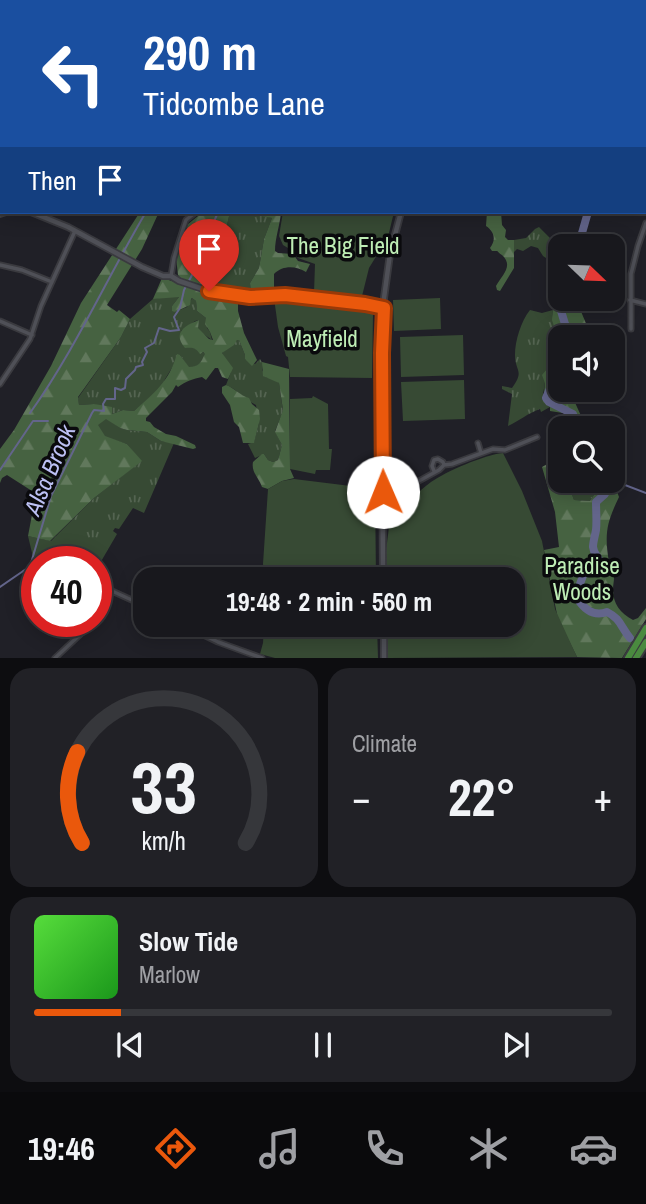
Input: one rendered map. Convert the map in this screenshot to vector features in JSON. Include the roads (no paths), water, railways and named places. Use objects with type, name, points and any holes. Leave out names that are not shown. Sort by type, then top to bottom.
[{"type":"highway","points":[[628,658],[646,628]]},
{"type":"highway","points":[[636,658],[646,642]]},
{"type":"street","points":[[36,214],[163,276],[171,276],[209,291],[242,296],[285,295],[384,308]]},
{"type":"street","points":[[171,276],[186,220],[194,214]]},
{"type":"street","points":[[383,567],[384,308],[388,266],[401,214]]},
{"type":"street","points":[[631,329],[632,266],[646,223]]},
{"type":"street","points":[[0,384],[32,335],[41,306],[75,231]]},
{"type":"street","points":[[0,265],[52,282]]},
{"type":"street","points":[[630,300],[646,304]]},
{"type":"street","points":[[0,321],[32,335]]},
{"type":"street","points":[[383,509],[395,507],[408,499],[417,482],[444,465],[493,449],[505,450],[537,437]]},
{"type":"street","points":[[478,443],[481,453]]},
{"type":"street","points":[[434,471],[434,460],[441,460],[444,465]]},
{"type":"street","points":[[112,591],[133,601]]},
{"type":"street","points":[[55,658],[78,637]]},
{"type":"street","points":[[208,637],[262,658]]},
{"type":"street","points":[[384,637],[384,658]]},
{"type":"waterway","points":[[30,413],[76,339],[145,214]]},
{"type":"waterway","name":"Alsa Brook","points":[[36,546],[51,496],[92,413],[94,410],[104,411],[103,404],[106,399],[115,399],[115,388],[125,388],[126,379],[136,367],[143,365],[147,352],[145,348],[154,343],[159,328],[179,330],[174,317],[217,214]]},
{"type":"waterway","points":[[582,234],[587,214]]},
{"type":"waterway","points":[[561,312],[566,325]]},
{"type":"waterway","points":[[548,393],[548,401]]},
{"type":"waterway","points":[[549,402],[574,416]]},
{"type":"waterway","points":[[0,470],[33,421],[48,421]]},
{"type":"waterway","points":[[625,485],[646,493]]},
{"type":"waterway","points":[[605,493],[596,502],[593,545],[599,568],[584,573],[577,598],[589,611],[612,615],[630,638]]},
{"type":"waterway","name":"Alsa Brook","points":[[0,587],[21,573]]},
{"type":"park label","name":"The Big Field","points":[[343,246]]},
{"type":"park label","name":"Mayfield","points":[[322,339]]},
{"type":"park label","name":"Paradise Woods","points":[[582,579]]}]
